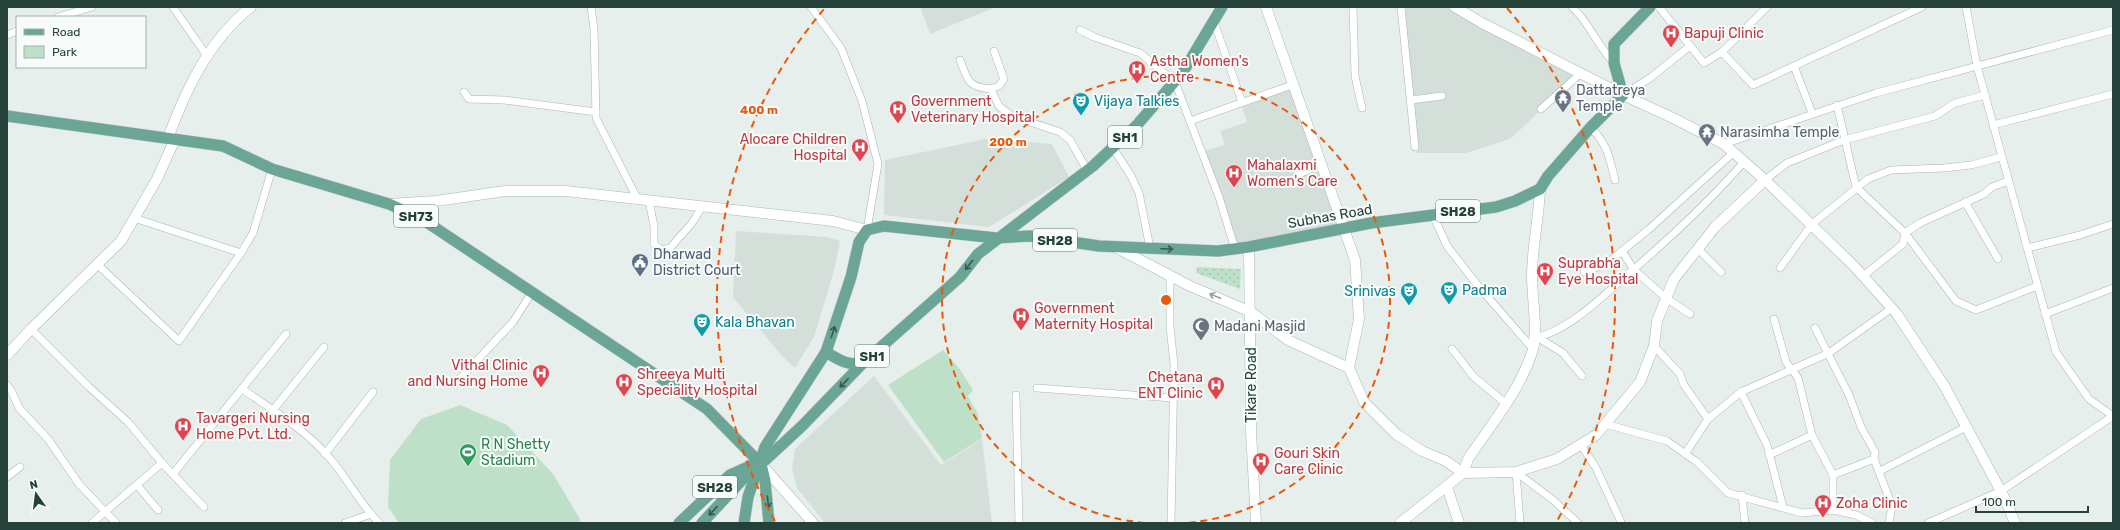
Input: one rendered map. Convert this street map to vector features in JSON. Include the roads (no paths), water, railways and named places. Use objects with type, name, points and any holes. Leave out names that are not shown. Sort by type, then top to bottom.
[{"type":"main road","name":"SH1","points":[[760,463],[802,426],[863,363],[960,276],[978,254],[996,238],[1087,170],[1136,126],[1183,72],[1222,7]]},
{"type":"main road","points":[[1540,189],[1548,176],[1590,128],[1623,95],[1614,62],[1614,44],[1650,7]]},
{"type":"main road","name":"SH73","points":[[7,115],[224,146],[272,169],[389,204],[422,220],[707,409],[760,463]]},
{"type":"main road","name":"Subhas Road","points":[[867,230],[884,226],[996,238],[1030,236],[1114,246],[1218,251],[1249,247],[1344,228],[1496,207],[1515,201],[1540,189]]},
{"type":"main road","points":[[744,523],[748,497],[765,447],[780,426],[826,352],[851,277],[860,242],[867,230]]},
{"type":"main road","points":[[826,352],[842,362],[853,365],[863,363]]},
{"type":"main road","points":[[760,463],[765,480],[769,523]]},
{"type":"main road","name":"SH28","points":[[679,523],[730,475],[760,463]]},
{"type":"main road","name":"SH28","points":[[702,523],[760,463]]},
{"type":"street","points":[[61,16],[92,7]]},
{"type":"street","points":[[172,7],[207,56]]},
{"type":"street","points":[[7,355],[31,329],[121,241],[157,179],[192,79],[225,32],[239,16],[251,7]]},
{"type":"street","points":[[590,7],[594,29],[596,112],[599,123],[638,200]]},
{"type":"street","points":[[389,204],[436,201],[505,191],[566,191],[833,221],[867,230],[878,164],[862,101],[841,48],[812,7]]},
{"type":"street","points":[[1266,7],[1292,85],[1355,260],[1359,319],[1349,368],[1364,402],[1396,434],[1422,451],[1446,461],[1463,473],[1516,472],[1557,459],[1596,436],[1640,382],[1654,346],[1657,321],[1674,279],[1725,217],[1765,180],[1787,163],[1844,140],[1935,116],[1955,103],[1984,95]]},
{"type":"street","points":[[1353,7],[1355,76],[1362,108]]},
{"type":"street","points":[[1401,7],[1415,147]]},
{"type":"street","points":[[1455,7],[1482,23],[1623,95],[1674,118],[1724,144],[1765,180],[1812,224],[1892,308],[1945,387],[2001,491],[2015,523]]},
{"type":"street","points":[[1572,7],[1580,14],[1593,37],[1614,62]]},
{"type":"street","points":[[1659,7],[1704,63],[1722,52],[1767,7]]},
{"type":"street","points":[[1722,52],[1753,85],[1922,7]]},
{"type":"street","points":[[1928,523],[2001,491],[2113,416],[2089,399],[2056,352],[1984,95],[1977,66],[1967,7]]},
{"type":"street","points":[[1214,22],[1242,102]]},
{"type":"street","points":[[1080,30],[1094,37],[1140,53],[1174,82],[1224,210],[1235,249]]},
{"type":"street","points":[[1724,144],[1837,105],[2113,30]]},
{"type":"street","points":[[1623,95],[1650,78],[1690,46]]},
{"type":"street","points":[[960,60],[969,82],[976,88],[991,89],[999,86],[1004,79],[994,51]]},
{"type":"street","points":[[1794,66],[1812,113]]},
{"type":"street","points":[[1541,110],[1581,73]]},
{"type":"street","points":[[1190,121],[1292,85]]},
{"type":"street","points":[[991,89],[999,106],[1012,116],[1060,132],[1070,140],[1087,170]]},
{"type":"street","points":[[464,92],[469,98],[504,100],[596,112]]},
{"type":"street","points":[[1993,125],[2113,94]]},
{"type":"street","points":[[1411,100],[1442,96]]},
{"type":"street","points":[[1837,105],[1856,187],[1905,233],[1956,301],[1976,310],[2038,286]]},
{"type":"street","points":[[1590,128],[1600,136],[1609,159],[1614,180]]},
{"type":"street","points":[[1112,148],[1131,176],[1139,193],[1150,248]]},
{"type":"street","points":[[1584,272],[1606,264],[1734,152]]},
{"type":"street","points":[[1780,268],[1812,224],[1856,187],[1868,179],[1891,170],[1944,168],[1971,165],[2001,157]]},
{"type":"street","points":[[1535,337],[1552,333],[1570,322],[1634,270],[1712,198],[1744,162]]},
{"type":"street","points":[[1297,175],[1321,164]]},
{"type":"street","points":[[98,265],[179,341],[241,253],[253,233],[272,169]]},
{"type":"street","points":[[1862,276],[1903,244],[1905,233],[1920,223],[1984,194],[1992,187],[2008,181]]},
{"type":"street","points":[[1400,523],[1463,473],[1468,459],[1517,385],[1533,349],[1535,337],[1532,276],[1535,225],[1539,212],[1540,189]]},
{"type":"street","points":[[649,201],[654,226],[654,244],[660,250],[670,248],[692,223],[702,207]]},
{"type":"street","points":[[1966,202],[1998,259]]},
{"type":"street","points":[[1433,215],[1447,246],[1478,287],[1533,349]]},
{"type":"street","points":[[134,218],[241,253]]},
{"type":"street","points":[[2027,248],[2080,235],[2113,224]]},
{"type":"street","points":[[1114,246],[1170,275],[1251,312],[1288,340],[1349,368]]},
{"type":"street","name":"Tikare Road","points":[[1249,247],[1251,312],[1251,431],[1256,523]]},
{"type":"street","points":[[1698,249],[1721,272]]},
{"type":"street","points":[[1622,251],[1634,270],[1666,298],[1690,314]]},
{"type":"street","points":[[1170,275],[1173,398],[1171,523]]},
{"type":"street","points":[[2045,314],[2113,288]]},
{"type":"street","points":[[454,384],[513,322],[532,292]]},
{"type":"street","points":[[1685,454],[1708,419],[1741,392],[1829,353],[1892,308]]},
{"type":"street","points":[[1774,318],[1786,362],[1798,378],[1812,435],[1833,474],[1833,510]]},
{"type":"street","points":[[1815,328],[1849,395],[1860,427],[1875,452],[1874,459],[1880,471],[1892,506],[1889,523]]},
{"type":"street","points":[[31,329],[89,387],[128,422],[162,463],[204,507]]},
{"type":"street","points":[[173,474],[286,334]]},
{"type":"street","points":[[1535,337],[1563,353],[1582,376]]},
{"type":"street","points":[[1654,346],[1680,374],[1684,385],[1708,419]]},
{"type":"street","points":[[273,410],[324,347]]},
{"type":"street","points":[[1452,348],[1473,376],[1505,403]]},
{"type":"street","points":[[7,385],[19,408],[48,439],[79,484],[116,523]]},
{"type":"street","points":[[1037,388],[1173,398]]},
{"type":"street","points":[[242,389],[273,410],[325,454],[379,523]]},
{"type":"street","points":[[325,454],[373,392]]},
{"type":"street","points":[[1741,392],[1767,445],[1783,507]]},
{"type":"street","points":[[1016,395],[1019,523]]},
{"type":"street","points":[[1605,424],[1667,441],[1697,462],[1728,492],[1802,513],[1833,510],[1856,515],[1872,523]]},
{"type":"street","points":[[1880,471],[1966,427]]},
{"type":"street","points":[[1769,455],[1812,435]]},
{"type":"street","points":[[1581,445],[1596,468],[1621,522]]},
{"type":"street","points":[[1833,474],[1874,459]]},
{"type":"street","points":[[92,523],[162,463]]},
{"type":"street","points":[[760,463],[813,523]]},
{"type":"street","points":[[7,477],[20,467]]},
{"type":"street","points":[[1516,472],[1520,523]]},
{"type":"street","points":[[1516,472],[1553,500],[1578,523]]},
{"type":"street","points":[[138,485],[158,510]]},
{"type":"street","points":[[1447,487],[1459,523]]},
{"type":"street","points":[[1742,496],[1745,523]]},
{"type":"street","points":[[345,523],[371,514]]},
{"type":"place","name":"Bapuji Clinic","points":[[1671,48]]},
{"type":"place","name":"Astha Women's Centre","points":[[1137,84]]},
{"type":"place","name":"Dattatreya Temple","points":[[1563,113]]},
{"type":"place","name":"Vijaya Talkies","points":[[1081,116]]},
{"type":"place","name":"Government Veterinary Hospital","points":[[898,124]]},
{"type":"place","name":"Narasimha Temple","points":[[1707,147]]},
{"type":"place","name":"Alocare Children Hospital","points":[[860,162]]},
{"type":"place","name":"Mahalaxmi Women's Care","points":[[1234,188]]},
{"type":"place","name":"Dharwad District Court","points":[[640,277]]},
{"type":"place","name":"Suprabha Eye Hospital","points":[[1545,286]]},
{"type":"place","name":"Padma","points":[[1449,305]]},
{"type":"place","name":"Srinivas","points":[[1409,306]]},
{"type":"place","name":"Government Maternity Hospital","points":[[1021,331]]},
{"type":"place","name":"Kala Bhavan","points":[[702,337]]},
{"type":"place","name":"Madani Masjid","points":[[1201,341]]},
{"type":"place","name":"Vithal Clinic and Nursing Home","points":[[541,388]]},
{"type":"place","name":"Shreeya Multi Speciality Hospital","points":[[624,397]]},
{"type":"place","name":"Chetana ENT Clinic","points":[[1216,400]]},
{"type":"place","name":"Tavargeri Nursing Home Pvt. Ltd.","points":[[183,441]]},
{"type":"place","name":"R N Shetty Stadium","points":[[468,467]]},
{"type":"place","name":"Gouri Skin Care Clinic","points":[[1261,476]]},
{"type":"place","name":"Zoha Clinic","points":[[1823,518]]}]
